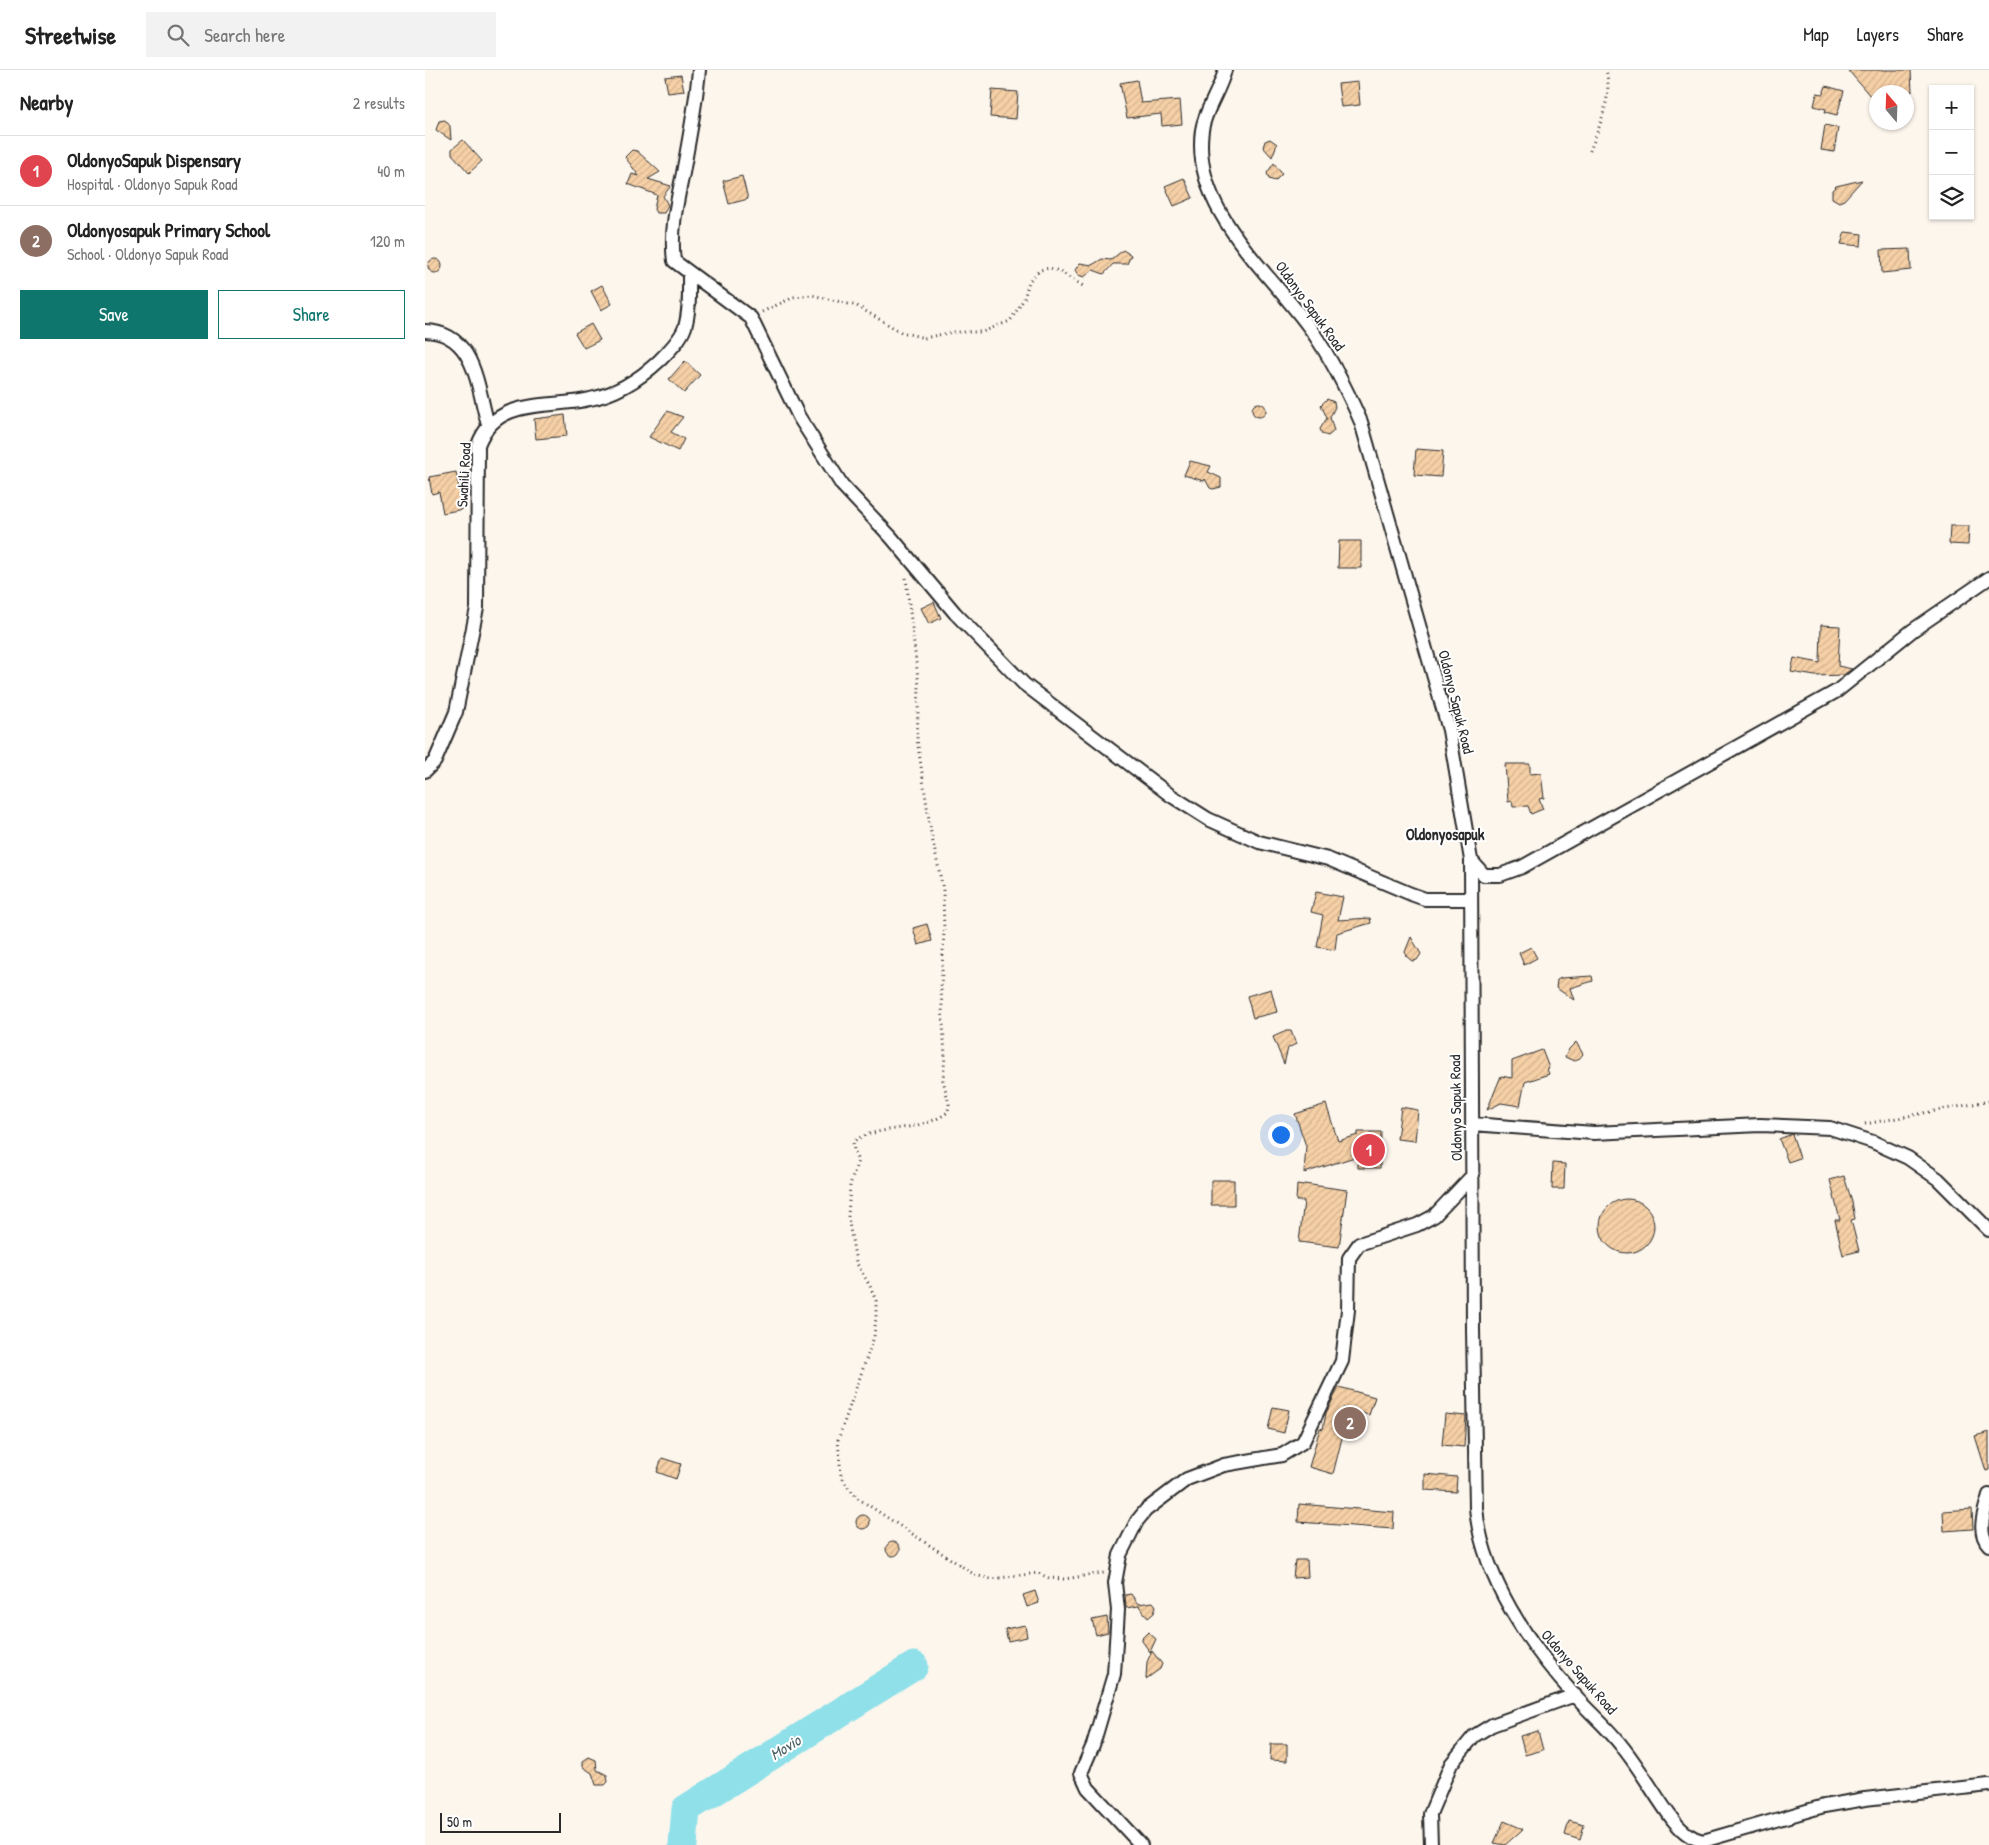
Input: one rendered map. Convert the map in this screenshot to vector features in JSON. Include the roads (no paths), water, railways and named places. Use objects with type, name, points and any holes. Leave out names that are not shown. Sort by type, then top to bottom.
[{"type":"street","points":[[699,70],[697,100],[675,213],[672,244],[674,261],[689,274],[751,318],[782,385],[814,444],[842,485],[906,554],[955,613],[1024,684],[1170,794],[1208,819],[1259,842],[1329,859],[1411,894],[1425,898],[1471,898]]},
{"type":"street","name":"Oldonyo Sapuk Road","points":[[1225,70],[1202,129],[1201,158],[1207,188],[1215,204],[1246,248],[1312,331],[1346,387],[1361,422],[1449,730],[1471,860],[1474,1404],[1479,1533],[1494,1572],[1520,1626],[1542,1658],[1622,1745],[1658,1801],[1682,1831],[1703,1843],[1825,1806],[1865,1798],[1989,1785]]},
{"type":"street","name":"Swahili Road","points":[[425,771],[435,761],[456,712],[477,608],[478,445],[488,425],[497,417],[515,409],[593,399],[616,390],[642,375],[669,350],[685,328],[689,274]]},
{"type":"street","points":[[425,330],[446,333],[459,342],[472,367],[488,425]]},
{"type":"street","points":[[1471,860],[1484,875],[1499,875],[1522,867],[1837,691],[1913,630],[1989,578]]},
{"type":"street","points":[[1472,1124],[1593,1133],[1760,1125],[1830,1128],[1873,1142],[1908,1158],[1938,1179],[1989,1230]]},
{"type":"street","points":[[1141,1845],[1088,1788],[1081,1773],[1093,1745],[1115,1674],[1118,1610],[1115,1583],[1120,1555],[1137,1521],[1146,1510],[1168,1491],[1205,1471],[1224,1465],[1282,1455],[1303,1442],[1342,1360],[1348,1310],[1349,1258],[1353,1249],[1359,1244],[1417,1226],[1434,1216],[1473,1175]]},
{"type":"street","points":[[1989,1495],[1982,1522],[1982,1537],[1989,1545]]},
{"type":"street","points":[[1431,1845],[1430,1814],[1451,1764],[1473,1736],[1492,1725],[1575,1695]]},
{"type":"waterway","name":"Movio","points":[[683,1845],[686,1809],[914,1666]]},
{"type":"place","name":"OldonyoSapuk Dispensary","points":[[1369,1150]]},
{"type":"place","name":"Oldonyosapuk Primary School","points":[[1350,1423]]},
{"type":"district","name":"Oldonyosapuk","points":[[1445,834]]}]
